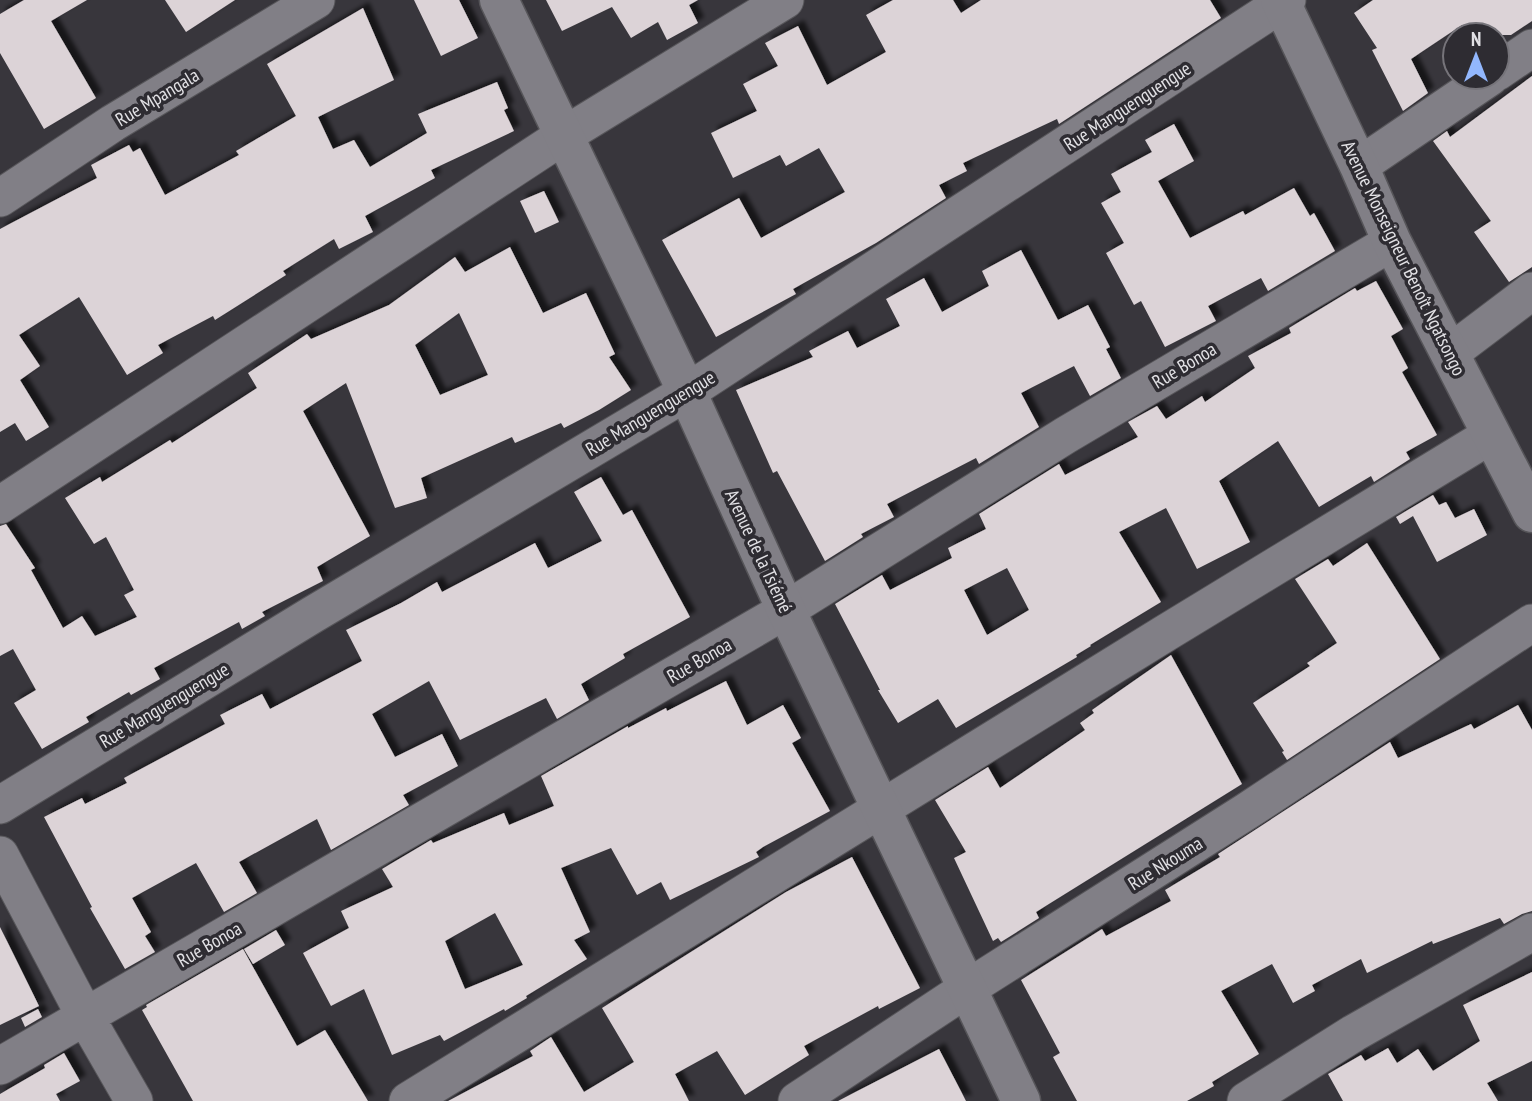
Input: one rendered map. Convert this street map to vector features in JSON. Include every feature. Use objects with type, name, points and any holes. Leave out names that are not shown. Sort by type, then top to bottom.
[{"type":"main road","name":"Avenue de la Tsiémé","points":[[499,0],[1021,1101]]},
{"type":"main road","name":"Avenue Monseigneur Benoît Ngatsongo","points":[[1283,1],[1392,242],[1532,513]]},
{"type":"street","name":"Rue Mpangala","points":[[0,198],[113,123],[316,0]]},
{"type":"street","points":[[0,505],[563,136],[785,0]]},
{"type":"street","name":"Rue Manguenguengue","points":[[0,805],[687,392],[1283,1]]},
{"type":"street","points":[[1511,62],[1532,48]]},
{"type":"street","points":[[1359,166],[1469,91]]},
{"type":"street","name":"Rue Bonoa","points":[[0,1066],[786,610],[1066,435],[1392,242]]},
{"type":"street","points":[[1450,353],[1532,291]]},
{"type":"street","points":[[408,1101],[1491,435]]},
{"type":"street","name":"Rue Nkouma","points":[[797,1101],[1532,623]]},
{"type":"street","points":[[0,855],[85,1016],[134,1101]]},
{"type":"street","points":[[1246,1101],[1354,1033],[1532,932]]},
{"type":"building","points":[[24,0],[87,0],[51,21],[96,98],[44,129],[0,53],[0,14]]},
{"type":"building","points":[[165,0],[235,0],[186,32]]},
{"type":"building","points":[[414,0],[459,0],[478,38],[441,56]]},
{"type":"building","points":[[546,0],[698,0],[689,5],[698,23],[667,40],[658,22],[631,38],[612,7],[562,31]]},
{"type":"building","points":[[893,0],[953,0],[961,13],[981,0],[1210,0],[1221,18],[1059,124],[1057,119],[963,163],[967,171],[939,185],[946,198],[876,243],[793,289],[796,294],[716,337],[662,240],[739,198],[761,238],[845,192],[819,148],[786,166],[780,155],[733,178],[711,133],[757,111],[743,84],[778,66],[765,43],[798,26],[827,85],[886,52],[866,15]]},
{"type":"building","points":[[1373,0],[1532,0],[1532,21],[1511,35],[1511,21],[1441,21],[1441,39],[1411,59],[1428,93],[1403,111],[1372,50],[1377,48],[1354,13]]},
{"type":"building","points":[[363,8],[394,80],[318,117],[333,149],[354,140],[370,167],[427,133],[418,114],[497,82],[508,108],[504,110],[514,131],[431,170],[435,178],[365,216],[373,232],[339,249],[334,239],[283,271],[286,275],[215,320],[213,316],[158,345],[163,353],[127,375],[79,297],[19,335],[40,366],[20,380],[49,427],[26,441],[15,423],[0,432],[0,229],[97,178],[91,165],[129,145],[133,152],[140,148],[165,195],[239,155],[236,151],[296,116],[267,64]]},
{"type":"building","points":[[1532,76],[1532,267],[1509,282],[1474,232],[1491,221],[1433,141],[1447,131],[1450,137]]},
{"type":"building","points":[[1174,124],[1194,161],[1158,181],[1190,238],[1243,211],[1245,215],[1294,188],[1310,216],[1314,213],[1335,251],[1268,291],[1261,278],[1208,306],[1216,321],[1165,347],[1141,301],[1134,305],[1106,253],[1124,243],[1101,203],[1121,192],[1111,174],[1152,152],[1145,140]]},
{"type":"building","points":[[544,191],[559,222],[535,233],[520,201]]},
{"type":"building","points":[[510,247],[543,313],[586,293],[615,354],[609,357],[631,390],[564,428],[561,423],[515,443],[512,437],[421,478],[427,498],[395,508],[346,383],[303,411],[370,536],[317,567],[323,581],[262,612],[265,616],[242,629],[239,622],[154,668],[160,679],[131,695],[129,692],[86,717],[89,722],[42,749],[14,703],[36,690],[13,649],[0,656],[0,526],[6,524],[35,568],[31,570],[63,628],[82,616],[95,636],[137,617],[124,595],[134,590],[106,537],[94,544],[65,498],[100,477],[102,482],[170,440],[172,443],[257,388],[248,373],[307,334],[311,339],[389,305],[455,257],[465,272]],"holes":[[[459,313],[488,375],[440,395],[415,345]]]},
{"type":"building","points":[[1021,250],[1058,320],[1088,305],[1110,347],[1106,349],[1121,378],[1090,396],[1074,366],[1021,393],[1039,427],[979,464],[976,458],[887,504],[894,517],[861,534],[863,537],[825,561],[777,471],[773,473],[736,390],[813,357],[809,351],[848,331],[857,348],[900,326],[886,299],[924,278],[942,312],[989,286],[982,271]]},
{"type":"building","points":[[1376,281],[1403,329],[1391,336],[1408,368],[1402,372],[1437,435],[1406,452],[1410,459],[1374,482],[1371,476],[1319,507],[1278,441],[1219,481],[1250,542],[1197,569],[1166,508],[1119,532],[1161,602],[1090,645],[1076,655],[1077,657],[956,728],[938,699],[898,723],[878,690],[835,604],[882,575],[890,590],[952,558],[948,548],[986,529],[979,514],[1059,464],[1065,475],[1138,437],[1128,422],[1157,406],[1166,419],[1202,396],[1205,402],[1255,368],[1248,356],[1291,333],[1289,328],[1355,288],[1357,291]],"holes":[[[1007,568],[1029,610],[987,635],[964,590]]]},
{"type":"building","points":[[601,477],[623,515],[632,510],[690,617],[623,654],[625,658],[581,684],[589,700],[557,719],[546,698],[460,740],[429,681],[372,714],[395,757],[442,734],[458,766],[403,795],[409,805],[331,850],[317,819],[239,862],[257,893],[224,912],[196,863],[132,898],[151,932],[145,936],[155,952],[125,969],[90,908],[92,907],[44,817],[82,798],[85,804],[127,783],[124,778],[225,724],[220,715],[262,694],[270,709],[362,661],[346,630],[437,582],[442,592],[535,543],[548,568],[602,541],[574,492]]},
{"type":"building","points":[[1433,495],[1439,505],[1446,502],[1455,518],[1474,509],[1487,535],[1437,562],[1413,516],[1400,524],[1396,517]]},
{"type":"building","points":[[1367,543],[1440,659],[1287,760],[1253,703],[1310,666],[1307,663],[1337,643],[1295,579],[1328,559],[1333,566]]},
{"type":"building","points":[[1171,655],[1242,784],[1036,912],[1039,918],[1001,942],[998,938],[993,941],[954,858],[966,852],[935,800],[988,767],[1000,788],[1085,730],[1080,723],[1094,713],[1092,710]]},
{"type":"building","points":[[726,681],[747,725],[783,705],[801,738],[792,743],[830,811],[763,847],[756,852],[759,857],[670,900],[661,882],[637,895],[611,848],[561,868],[590,932],[574,940],[587,959],[505,1011],[504,1009],[444,1041],[440,1035],[392,1055],[364,989],[331,1006],[303,953],[349,928],[341,911],[393,887],[382,869],[431,840],[433,843],[504,813],[509,825],[554,806],[541,776],[628,726],[666,708],[667,711]],"holes":[[[495,913],[523,965],[465,989],[445,941]]]},
{"type":"building","points":[[1518,705],[1532,730],[1532,911],[1504,924],[1500,918],[1433,944],[1432,941],[1367,973],[1361,959],[1312,985],[1315,991],[1293,1003],[1272,964],[1221,991],[1259,1054],[1212,1082],[1214,1086],[1187,1101],[1077,1101],[1053,1057],[1060,1053],[1021,980],[1102,929],[1106,936],[1171,901],[1165,890],[1220,857],[1218,854],[1390,742],[1398,758],[1471,724],[1474,729]]},
{"type":"building","points":[[852,857],[920,988],[879,1009],[878,1006],[804,1046],[809,1055],[745,1095],[717,1051],[675,1074],[689,1101],[448,1101],[533,1056],[530,1051],[551,1037],[584,1092],[634,1062],[602,1008],[786,892]]},
{"type":"building","points":[[0,927],[39,1006],[0,1025]]},
{"type":"building","points":[[276,930],[285,945],[253,964],[244,949]]},
{"type":"building","points":[[243,949],[297,1046],[325,1030],[368,1101],[193,1101],[142,1010],[146,1005]]},
{"type":"building","points":[[1532,972],[1532,1061],[1487,1083],[1498,1101],[1343,1101],[1328,1074],[1361,1055],[1365,1061],[1388,1048],[1397,1063],[1418,1049],[1433,1071],[1480,1041],[1463,1005]]},
{"type":"building","points":[[38,1009],[42,1017],[25,1027],[21,1018]]},
{"type":"building","points":[[939,1049],[966,1101],[838,1101]]},
{"type":"building","points":[[64,1053],[80,1081],[56,1094],[60,1101],[0,1101],[0,1094],[45,1068],[44,1065]]}]
